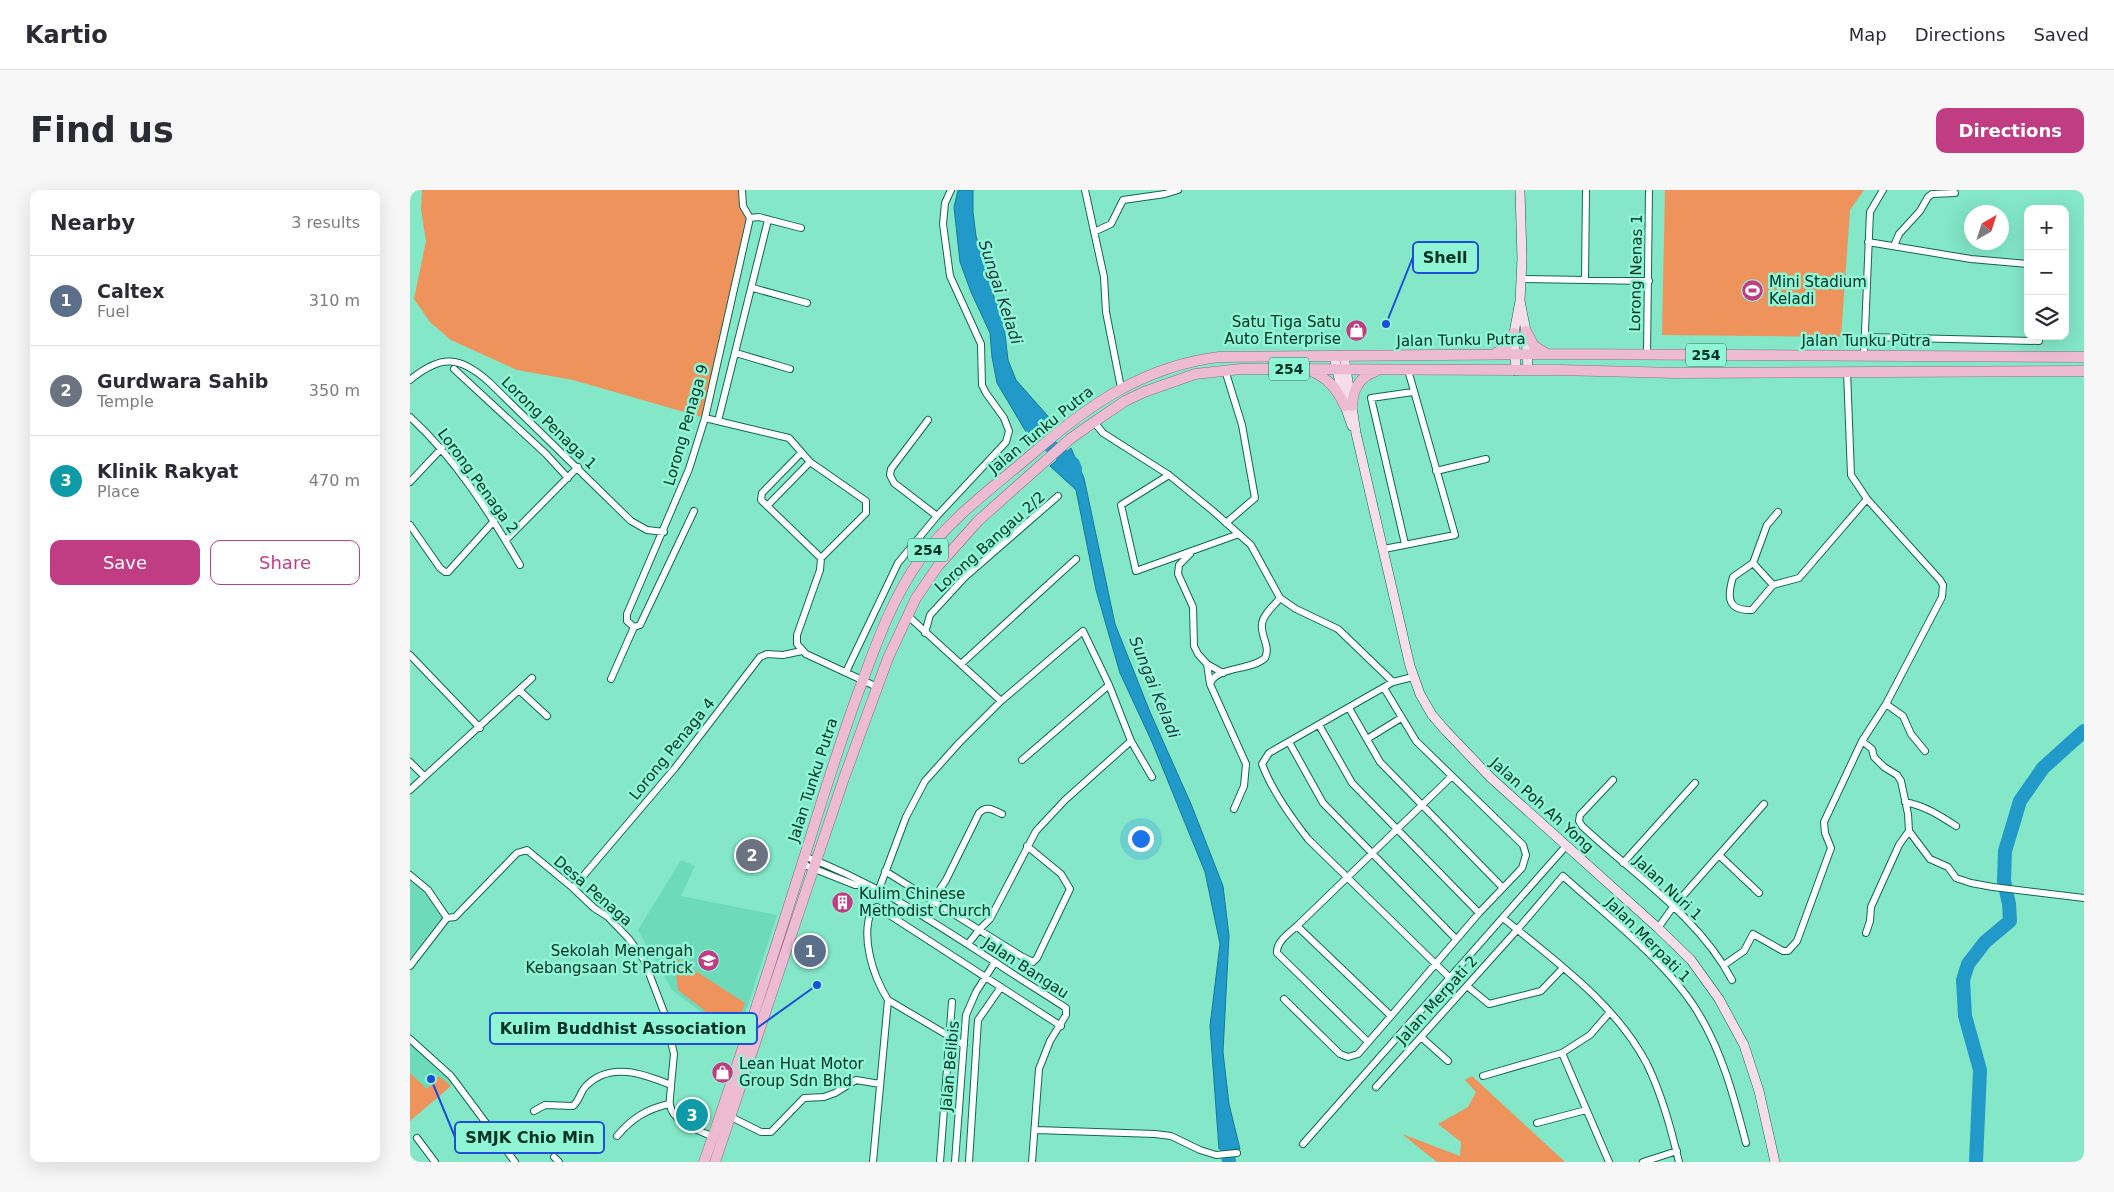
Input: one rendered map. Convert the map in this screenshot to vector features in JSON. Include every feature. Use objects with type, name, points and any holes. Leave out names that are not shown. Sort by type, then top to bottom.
[{"type":"main road","points":[[1516,371],[1514,333],[1520,301],[1521,278],[1520,190]]},
{"type":"main road","points":[[1520,301],[1526,332],[1528,370]]},
{"type":"main road","points":[[1526,332],[1534,346],[1548,354]]},
{"type":"main road","points":[[1485,355],[1493,354],[1506,346],[1514,333]]},
{"type":"main road","name":"Jalan Tunku Putra","points":[[704,1162],[766,981],[838,747],[889,612],[918,563],[954,520],[1062,428],[1093,405],[1121,388],[1169,368],[1219,357],[1548,354],[2084,357]]},
{"type":"main road","name":"Jalan Poh Ah Yong","points":[[1339,356],[1348,406],[1384,549],[1413,677],[1420,694],[1432,715],[1446,732],[1491,778],[1691,960],[1719,999],[1744,1045],[1759,1091],[1775,1162]]},
{"type":"main road","points":[[1842,371],[1857,364],[1864,356],[1873,365],[1887,371]]},
{"type":"main road","points":[[1293,369],[1312,371],[1328,380],[1348,406]]},
{"type":"main road","name":"Jalan Tunku Putra","points":[[716,1162],[877,687],[907,615],[938,566],[978,521],[1070,439],[1125,401],[1144,392],[1195,374],[1225,370],[1528,370],[1676,373],[1842,371],[2084,372]]},
{"type":"main road","points":[[1348,406],[1359,382],[1368,374],[1379,370]]},
{"type":"street","points":[[742,190],[743,206],[750,218],[759,217],[801,228]]},
{"type":"street","points":[[846,672],[898,563],[937,516],[1006,442],[1009,430],[1004,418],[982,385],[981,344],[950,276],[943,224],[945,204],[951,190]]},
{"type":"street","points":[[1085,190],[1104,277],[1106,312],[1121,388]]},
{"type":"street","points":[[1094,232],[1111,224],[1123,200],[1165,194],[1178,190]]},
{"type":"street","points":[[1585,280],[1586,190]]},
{"type":"street","name":"Lorong Nenas 1","points":[[1648,355],[1649,190]]},
{"type":"street","points":[[1864,356],[1870,212],[1883,190]]},
{"type":"street","points":[[1894,246],[1899,234],[1912,221],[1928,196],[1932,194],[1955,193]]},
{"type":"street","name":"Lorong Penaga 9","points":[[637,626],[627,621],[627,614],[664,532],[689,468],[705,418],[750,218]]},
{"type":"street","points":[[718,421],[753,288],[768,220]]},
{"type":"street","points":[[1868,242],[1972,259],[2024,264]]},
{"type":"street","points":[[1521,278],[1649,281]]},
{"type":"street","points":[[753,288],[807,303]]},
{"type":"street","points":[[1865,337],[2039,341]]},
{"type":"street","points":[[736,353],[790,369]]},
{"type":"street","name":"Lorong Penaga 1","points":[[410,380],[431,366],[443,362],[450,361],[464,364],[489,382],[578,467],[631,521],[646,530],[664,532]]},
{"type":"street","points":[[454,369],[546,454],[568,478]]},
{"type":"street","points":[[1225,370],[1242,425],[1255,498],[1226,523]]},
{"type":"street","points":[[1384,549],[1455,534],[1408,370]]},
{"type":"street","points":[[1724,965],[1744,951],[1753,934],[1783,951],[1788,950],[1797,941],[1831,848],[1825,833],[1824,822],[1862,742],[1886,704],[1942,597],[1943,584],[1868,499],[1851,475],[1842,371]]},
{"type":"street","points":[[1406,544],[1371,398],[1414,392]]},
{"type":"street","name":"Lorong Penaga 2","points":[[410,416],[442,448],[494,522],[520,565]]},
{"type":"street","points":[[705,418],[789,438],[810,462],[866,501],[866,513],[821,558],[820,570],[797,635],[797,644],[802,651],[877,687]]},
{"type":"street","points":[[928,420],[891,469],[890,476],[894,483],[937,516]]},
{"type":"street","points":[[1094,422],[1103,433],[1169,475],[1251,545],[1280,598],[1296,609],[1338,630],[1394,682]]},
{"type":"street","points":[[410,482],[442,448]]},
{"type":"street","points":[[802,453],[762,493],[761,500],[821,558]]},
{"type":"street","points":[[1436,471],[1486,459]]},
{"type":"street","points":[[767,506],[810,462]]},
{"type":"street","points":[[506,540],[578,467]]},
{"type":"street","points":[[1169,475],[1121,505],[1136,571],[1239,534]]},
{"type":"street","name":"Lorong Bangau 2/2","points":[[925,632],[930,615],[965,577],[1058,496]]},
{"type":"street","points":[[1778,512],[1767,525],[1753,563],[1733,578],[1730,600],[1733,606],[1742,610],[1752,610],[1774,585],[1799,578],[1868,499]]},
{"type":"street","points":[[611,679],[694,511]]},
{"type":"street","points":[[410,525],[440,568],[448,572],[494,522]]},
{"type":"street","points":[[1192,552],[1179,565],[1178,574],[1194,607],[1196,650],[1207,664],[1223,673]]},
{"type":"street","points":[[961,664],[1076,559]]},
{"type":"street","points":[[1753,563],[1766,579],[1774,585]]},
{"type":"street","points":[[1210,684],[1214,678],[1223,673],[1256,664],[1265,658],[1267,649],[1262,624],[1264,618],[1280,598]]},
{"type":"street","points":[[907,615],[1001,701]]},
{"type":"street","points":[[879,889],[906,817],[925,781],[959,743],[1001,701],[1083,631],[1109,685],[1131,741],[1152,777]]},
{"type":"street","name":"Lorong Penaga 4","points":[[573,888],[675,768],[760,657],[767,654],[783,656],[802,651]]},
{"type":"street","points":[[410,655],[480,728]]},
{"type":"street","points":[[1207,664],[1210,684],[1246,764],[1244,786],[1234,810]]},
{"type":"street","points":[[1413,677],[1394,682],[1289,742],[1270,753],[1262,764],[1267,777],[1294,822],[1308,839],[1450,978]]},
{"type":"street","points":[[410,790],[480,728],[532,678]]},
{"type":"street","points":[[1022,760],[1109,685]]},
{"type":"street","points":[[1284,999],[1340,1054],[1348,1057],[1358,1054],[1456,939],[1522,868],[1526,855],[1523,845],[1416,741],[1384,688]]},
{"type":"street","points":[[519,690],[547,716]]},
{"type":"street","points":[[1886,704],[1903,716],[1911,734],[1925,752]]},
{"type":"street","points":[[1349,708],[1380,762],[1503,888]]},
{"type":"street","points":[[1367,739],[1401,718]]},
{"type":"street","points":[[1319,725],[1352,783],[1479,913]]},
{"type":"street","points":[[968,944],[978,930],[990,919],[1036,830],[1065,800],[1131,741]]},
{"type":"street","points":[[1289,742],[1323,803],[1456,939]]},
{"type":"street","points":[[1862,742],[1872,749],[1874,757],[1884,767],[1897,775],[1901,782],[1908,814],[1909,831],[1930,859],[1948,868],[1956,878],[1993,887],[2084,898]]},
{"type":"street","points":[[410,762],[424,776]]},
{"type":"street","points":[[1368,1042],[1277,954],[1279,944],[1452,776]]},
{"type":"street","name":"Jalan Nuri 1","points":[[1613,780],[1580,815],[1579,821],[1588,832],[1673,907],[1724,965],[1732,980]]},
{"type":"street","points":[[1623,863],[1695,783]]},
{"type":"street","points":[[1905,802],[1934,811],[1956,826]]},
{"type":"street","points":[[1658,928],[1673,907],[1764,804]]},
{"type":"street","points":[[933,900],[946,880],[979,813],[983,809],[990,808],[1002,814]]},
{"type":"street","points":[[1866,934],[1870,921],[1871,907],[1899,845],[1909,831]]},
{"type":"street","points":[[885,871],[978,930],[1033,962],[1037,958],[1070,889],[1061,874],[1028,846]]},
{"type":"street","points":[[1303,1144],[1566,846]]},
{"type":"street","points":[[821,848],[822,856],[830,866]]},
{"type":"street","name":"Desa Penaga","points":[[447,918],[455,917],[517,853],[524,850],[573,888],[629,939],[644,960],[665,1015],[674,1054],[669,1104]]},
{"type":"street","points":[[1720,856],[1759,893]]},
{"type":"street","name":"Jalan Bangau","points":[[803,860],[830,866],[858,878],[968,944],[1066,1008],[1067,1011],[1062,1023]]},
{"type":"street","points":[[816,864],[827,874]]},
{"type":"street","points":[[810,880],[820,874],[827,874],[856,885],[869,885]]},
{"type":"street","points":[[410,875],[428,890],[447,918],[410,966]]},
{"type":"street","name":"Jalan Merpati 2","points":[[1376,1087],[1563,876]]},
{"type":"street","name":"Jalan Merpati 1","points":[[1563,876],[1659,964],[1680,987],[1697,1011],[1713,1041],[1732,1090],[1746,1143]]},
{"type":"street","points":[[964,1045],[949,1038],[888,1000],[880,988],[868,947],[868,918],[872,909],[877,907],[1001,987],[1062,1023],[1041,1062],[1032,1162]]},
{"type":"street","points":[[1503,918],[1588,990],[1610,1012],[1637,1048],[1651,1072],[1680,1162]]},
{"type":"street","points":[[1296,926],[1391,1016]]},
{"type":"street","name":"Jalan Belibis","points":[[955,1162],[966,1015],[984,976],[995,962]]},
{"type":"street","points":[[1467,986],[1489,1004],[1540,991],[1563,968]]},
{"type":"street","points":[[969,1162],[978,1020],[1001,987]]},
{"type":"street","points":[[873,1162],[888,1000]]},
{"type":"street","points":[[940,1162],[952,1002]]},
{"type":"street","points":[[1482,1076],[1562,1053],[1590,1035],[1610,1012]]},
{"type":"street","points":[[1421,1037],[1448,1061]]},
{"type":"street","points":[[410,1039],[451,1076],[514,1162]]},
{"type":"street","points":[[1562,1053],[1609,1162]]},
{"type":"street","points":[[534,1111],[545,1105],[573,1106],[579,1101],[584,1087],[602,1075],[629,1072],[650,1077],[671,1086]]},
{"type":"street","points":[[731,1117],[761,1132],[771,1132],[804,1098],[824,1097],[835,1093],[856,1080],[880,1084]]},
{"type":"street","points":[[618,1136],[627,1124],[639,1114],[654,1107],[669,1104],[672,1113],[680,1121],[713,1137]]},
{"type":"street","points":[[1537,1122],[1586,1110]]},
{"type":"street","points":[[1036,1130],[1155,1134],[1171,1136],[1200,1150],[1216,1154],[1237,1153]]},
{"type":"street","points":[[417,1138],[435,1162]]},
{"type":"street","points":[[1644,1162],[1677,1151]]},
{"type":"shaded area","points":[[422,190],[742,190],[743,206],[750,218],[705,418],[573,380],[517,370],[451,340],[430,322],[414,299],[426,241],[421,209]]},
{"type":"shaded area","name":"Mini Stadium Keladi","points":[[1665,190],[1864,190],[1850,210],[1841,337],[1662,335]]},
{"type":"shaded area","name":"Sekolah Menengah Kebangsaan St Patrick","points":[[681,860],[695,866],[681,896],[777,915],[737,1039],[672,990],[638,930]]},
{"type":"shaded area","points":[[410,875],[428,890],[447,918],[410,966]]},
{"type":"shaded area","points":[[674,957],[745,1003],[735,1034],[678,990]]},
{"type":"shaded area","points":[[410,1039],[455,1081],[410,1121]]},
{"type":"shaded area","points":[[410,1073],[427,1089],[439,1076],[451,1086],[410,1121]]},
{"type":"shaded area","points":[[1472,1076],[1565,1162],[1437,1162],[1402,1134],[1460,1156],[1461,1142],[1438,1124],[1468,1107],[1476,1092],[1465,1080]]},
{"type":"water","points":[[958,190],[973,190],[976,236],[995,300],[1003,317],[1008,360],[1016,380],[1054,423],[1032,442],[997,383],[990,333],[971,292],[960,262],[954,207]]},
{"type":"water","points":[[1071,448],[1084,478],[1115,624],[1150,712],[1191,804],[1223,886],[1229,936],[1223,1052],[1229,1104],[1240,1149],[1219,1149],[1210,1026],[1220,944],[1205,872],[1152,742],[1120,673],[1096,590],[1076,490],[1050,466]]},
{"type":"waterway","name":"Sungai Keladi","points":[[1030,420],[1033,432],[1073,464],[1075,469]]},
{"type":"waterway","points":[[1976,1162],[1980,1070],[1965,1016],[1963,980],[1968,964],[1985,942],[2010,921],[2009,904],[2004,881],[2005,851],[2020,801],[2043,768],[2084,731]]},
{"type":"waterway","name":"Sungai Keladi","points":[[1225,1130],[1229,1162]]},
{"type":"place","name":"Mini Stadium Keladi","points":[[1753,291]]},
{"type":"place","name":"Shell","points":[[1386,324]]},
{"type":"place","name":"Satu Tiga Satu Auto Enterprise","points":[[1357,331]]},
{"type":"place","name":"Gurdwara Sahib","points":[[752,855]]},
{"type":"place","name":"Kulim Chinese Methodist Church","points":[[843,903]]},
{"type":"place","name":"Caltex","points":[[810,951]]},
{"type":"place","name":"Sekolah Menengah Kebangsaan St Patrick","points":[[709,960]]},
{"type":"place","name":"Kulim Buddhist Association","points":[[817,985]]},
{"type":"place","name":"Lean Huat Motor Group Sdn Bhd","points":[[723,1073]]},
{"type":"place","name":"SMJK Chio Min","points":[[431,1079]]},
{"type":"place","name":"Klinik Rakyat","points":[[692,1115]]}]
